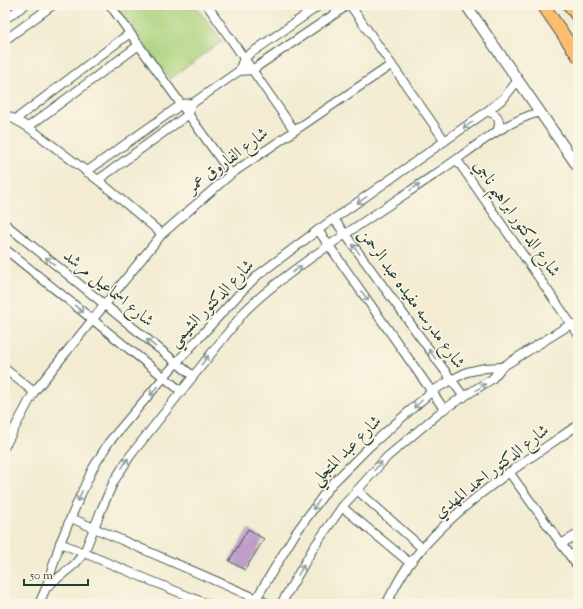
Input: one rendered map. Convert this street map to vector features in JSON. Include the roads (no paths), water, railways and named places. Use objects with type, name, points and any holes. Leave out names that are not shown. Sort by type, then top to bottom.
[{"type":"main road","points":[[543,5],[578,56]]},
{"type":"main road","points":[[569,5],[578,18]]},
{"type":"street","points":[[5,19],[25,5]]},
{"type":"street","points":[[5,40],[52,5]]},
{"type":"street","points":[[110,5],[232,174]]},
{"type":"street","points":[[207,5],[294,130]]},
{"type":"street","points":[[86,172],[182,104],[193,103],[238,71],[244,58],[320,5]]},
{"type":"street","points":[[238,71],[252,70],[349,5],[445,141]]},
{"type":"street","points":[[466,5],[578,167]]},
{"type":"street","points":[[16,119],[130,33]]},
{"type":"street","points":[[28,127],[139,45]]},
{"type":"street","name":"شارع الفاروق عمر","points":[[5,446],[34,392],[162,234],[232,174],[294,130],[391,65]]},
{"type":"street","name":"شارع الدكتور الشيمي","points":[[39,604],[46,588],[60,543],[93,468],[109,442],[176,363],[249,283],[318,230],[486,112],[504,98],[518,80]]},
{"type":"street","points":[[98,180],[189,114],[193,103]]},
{"type":"street","points":[[486,112],[497,116],[500,125],[497,131]]},
{"type":"street","name":"شارع الدكتور الشيمي","points":[[46,588],[76,564],[84,553],[114,481],[130,456],[192,376],[252,304],[268,290],[329,245],[457,160],[497,131],[517,120],[540,112]]},
{"type":"street","points":[[5,114],[28,127],[98,180],[162,234]]},
{"type":"street","name":"شارع الدكتور ابراهيم ناجي","points":[[457,160],[578,334]]},
{"type":"street","name":"شارع مدرسه مفيده عبد الرحمن","points":[[334,219],[464,397]]},
{"type":"street","name":"شارع اسماعيل مرشد","points":[[5,224],[192,376]]},
{"type":"street","name":"شارع مدرسه مفيده عبد الرحمن","points":[[318,230],[444,410]]},
{"type":"street","name":"شارع اسماعيل مرشد","points":[[5,249],[181,391]]},
{"type":"street","name":"شارع عبد المتجلي","points":[[281,604],[314,547],[342,507],[387,457],[444,410],[492,379],[502,367],[571,324]]},
{"type":"street","name":"شارع عبد المتجلي","points":[[254,601],[294,534],[330,486],[370,446],[431,392],[451,380],[467,372],[485,368],[502,367]]},
{"type":"street","points":[[5,368],[34,392]]},
{"type":"street","name":"شارع الدكتور احمد المهدي","points":[[386,604],[410,563],[422,548],[459,512],[509,472],[578,425]]},
{"type":"street","points":[[509,472],[578,567]]},
{"type":"street","points":[[357,490],[422,548]]},
{"type":"street","points":[[342,507],[410,563]]},
{"type":"street","points":[[71,518],[254,601],[269,604]]},
{"type":"street","points":[[562,544],[578,534]]},
{"type":"street","points":[[60,543],[207,604]]},
{"type":"street","points":[[570,556],[578,551]]}]
